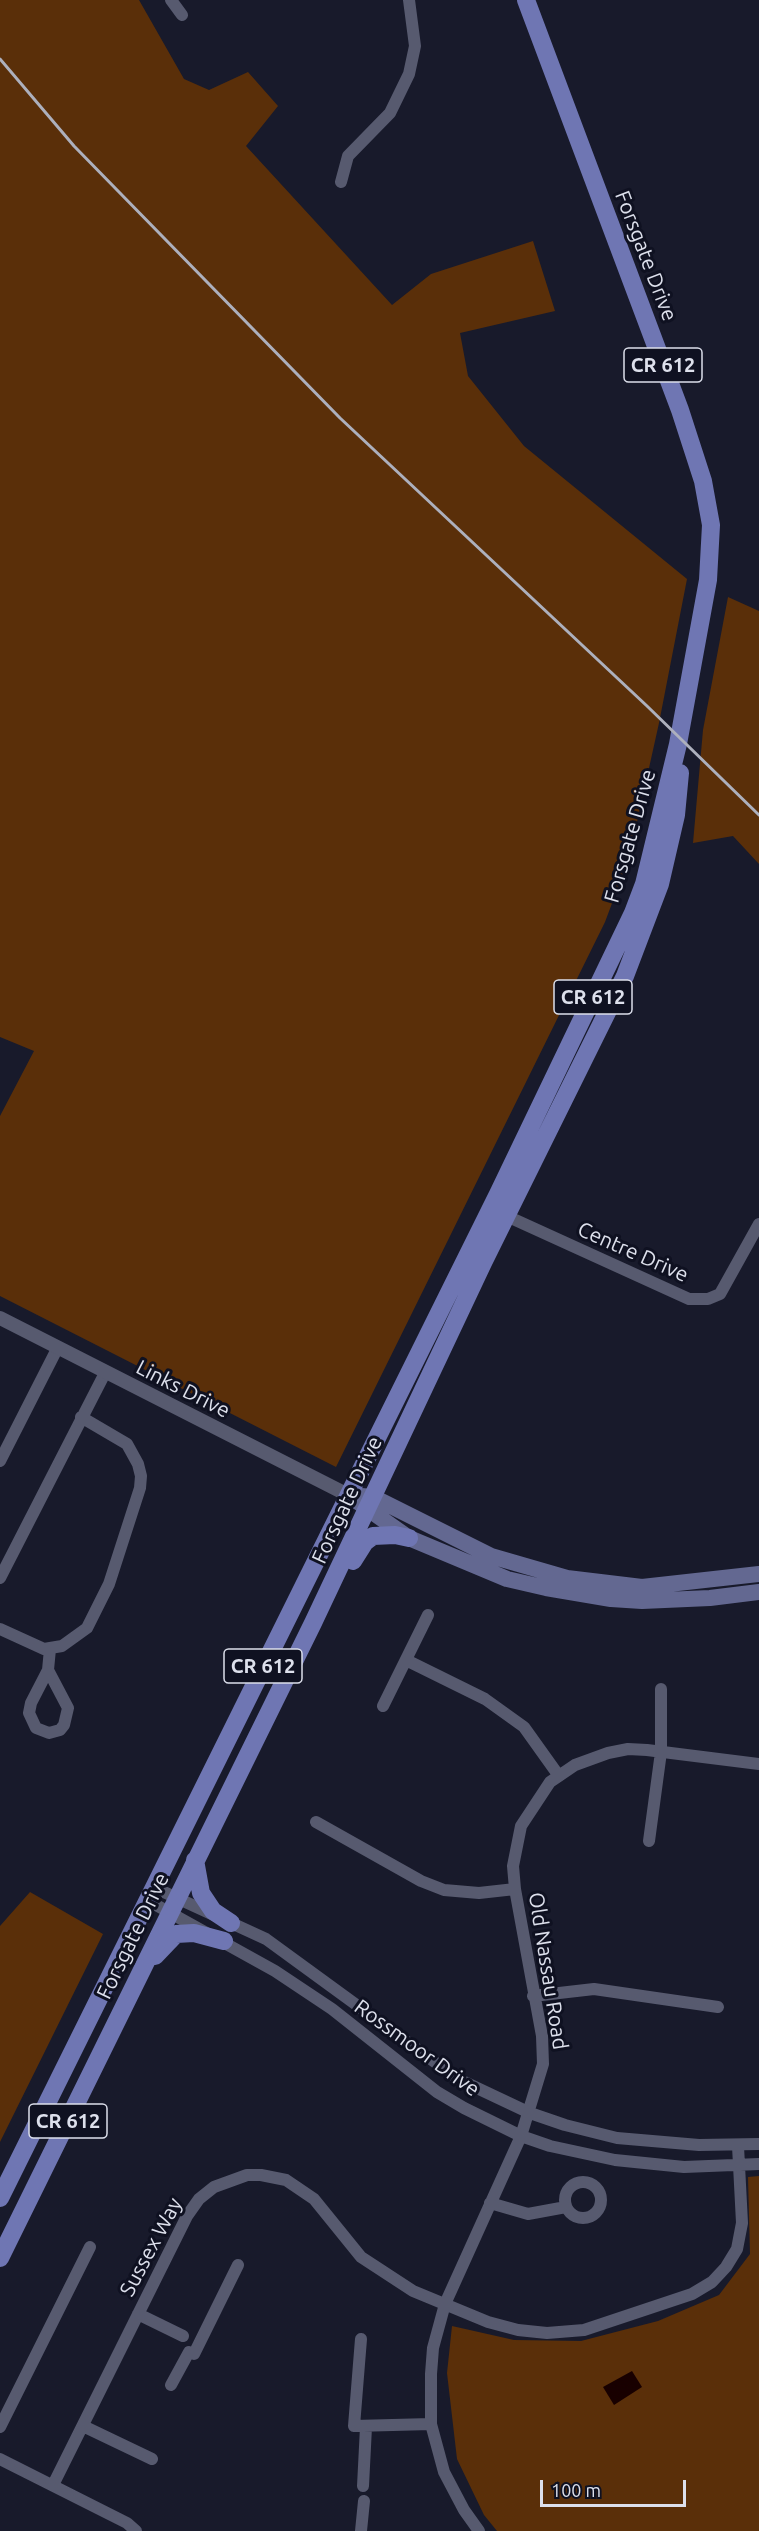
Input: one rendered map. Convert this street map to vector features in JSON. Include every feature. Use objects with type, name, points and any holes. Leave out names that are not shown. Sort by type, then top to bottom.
[{"type":"main road","name":"Forsgate Drive","points":[[0,2198],[348,1495],[625,976],[649,918],[666,861],[680,788],[678,744],[708,580],[711,525],[703,481],[680,410],[526,0]]},
{"type":"main road","name":"Forsgate Drive","points":[[0,2258],[173,1904],[314,1623],[370,1504],[499,1212]]},
{"type":"main road","points":[[348,1495],[491,1556],[567,1578],[642,1587],[759,1574]]},
{"type":"main road","points":[[370,1504],[409,1538]]},
{"type":"main road","points":[[314,1623],[339,1591],[358,1551],[374,1536],[382,1535],[409,1538],[507,1579],[611,1599],[710,1598],[759,1592]]},
{"type":"main road","points":[[195,1860],[201,1893],[213,1911],[231,1923]]},
{"type":"main road","points":[[134,1984],[176,1934],[194,1933],[224,1941]]},
{"type":"street","points":[[171,0],[182,15]]},
{"type":"street","points":[[342,182],[348,156],[390,113],[408,74],[414,46],[409,0]]},
{"type":"street","name":"Centre Drive","points":[[499,1212],[688,1299],[708,1299],[720,1294],[759,1224]]},
{"type":"street","name":"Links Drive","points":[[0,1318],[348,1495]]},
{"type":"street","points":[[0,1461],[57,1349]]},
{"type":"street","points":[[0,1578],[105,1373]]},
{"type":"street","points":[[0,1629],[28,1643],[50,1649],[62,1646],[81,1633],[93,1618],[109,1584],[140,1488],[138,1464],[127,1444],[81,1418]]},
{"type":"street","points":[[383,1706],[428,1615]]},
{"type":"street","points":[[48,1670],[67,1702],[69,1713],[60,1730],[49,1733],[36,1728],[29,1713],[31,1703],[48,1670],[50,1649]]},
{"type":"street","points":[[406,1660],[485,1699],[524,1727],[559,1776]]},
{"type":"street","points":[[649,1841],[661,1752],[662,1689]]},
{"type":"street","name":"Old Nassau Road","points":[[479,2531],[464,2510],[444,2472],[431,2424],[432,2357],[445,2304],[521,2136],[530,2113],[543,2064],[542,2036],[515,1889],[513,1866],[521,1826],[542,1791],[559,1776],[575,1764],[608,1753],[628,1749],[759,1764]]},
{"type":"street","points":[[316,1822],[421,1881],[444,1890],[479,1893],[515,1889]]},
{"type":"street","name":"Rossmoor Drive","points":[[150,1894],[231,1923],[267,1940],[458,2079],[530,2113],[564,2125],[617,2138],[738,2146],[759,2144]]},
{"type":"street","name":"Rossmoor Drive","points":[[173,1904],[224,1941],[309,1994],[448,2098],[521,2136],[550,2146],[615,2160],[684,2167],[759,2163]]},
{"type":"street","points":[[309,1994],[323,1980]]},
{"type":"street","points":[[533,1996],[594,1989],[718,2007]]},
{"type":"street","points":[[448,2098],[458,2079]]},
{"type":"street","name":"Sussex Way","points":[[53,2485],[187,2216],[199,2199],[233,2178],[254,2175],[286,2180],[305,2191],[361,2257],[413,2291],[488,2322],[518,2330],[547,2332],[584,2330],[692,2294],[712,2282],[737,2249],[742,2223],[738,2146]]},
{"type":"street","points":[[490,2203],[528,2214],[566,2207]]},
{"type":"street","points":[[0,2427],[90,2247]]},
{"type":"street","points":[[171,2385],[189,2352],[194,2354],[238,2265]]},
{"type":"street","points":[[138,2314],[183,2336]]},
{"type":"street","points":[[361,2339],[360,2426],[363,2486]]},
{"type":"street","points":[[360,2426],[431,2424]]},
{"type":"street","points":[[83,2426],[152,2459]]},
{"type":"street","points":[[0,2459],[127,2523],[136,2531]]},
{"type":"street","points":[[361,2531],[364,2501]]},
{"type":"shaded area","points":[[0,0],[139,0],[184,79],[209,90],[248,72],[278,106],[246,146],[392,305],[431,274],[533,241],[555,311],[460,333],[468,376],[524,446],[687,579],[659,723],[629,858],[605,922],[336,1467],[0,1296],[0,1116],[34,1051],[0,1037]]},
{"type":"shaded area","points":[[728,597],[759,611],[759,864],[733,836],[693,843],[703,730]]},
{"type":"shaded area","points":[[30,1892],[103,1934],[0,2142],[0,1926]]},
{"type":"shaded area","points":[[759,2176],[759,2531],[497,2531],[484,2515],[457,2459],[447,2373],[452,2326],[514,2340],[581,2341],[658,2321],[719,2295],[750,2254],[748,2177]]},
{"type":"shaded area","points":[[632,2371],[642,2387],[614,2405],[603,2387]]},
{"type":"railway","points":[[0,59],[74,146],[340,418],[647,706],[759,815]]}]
